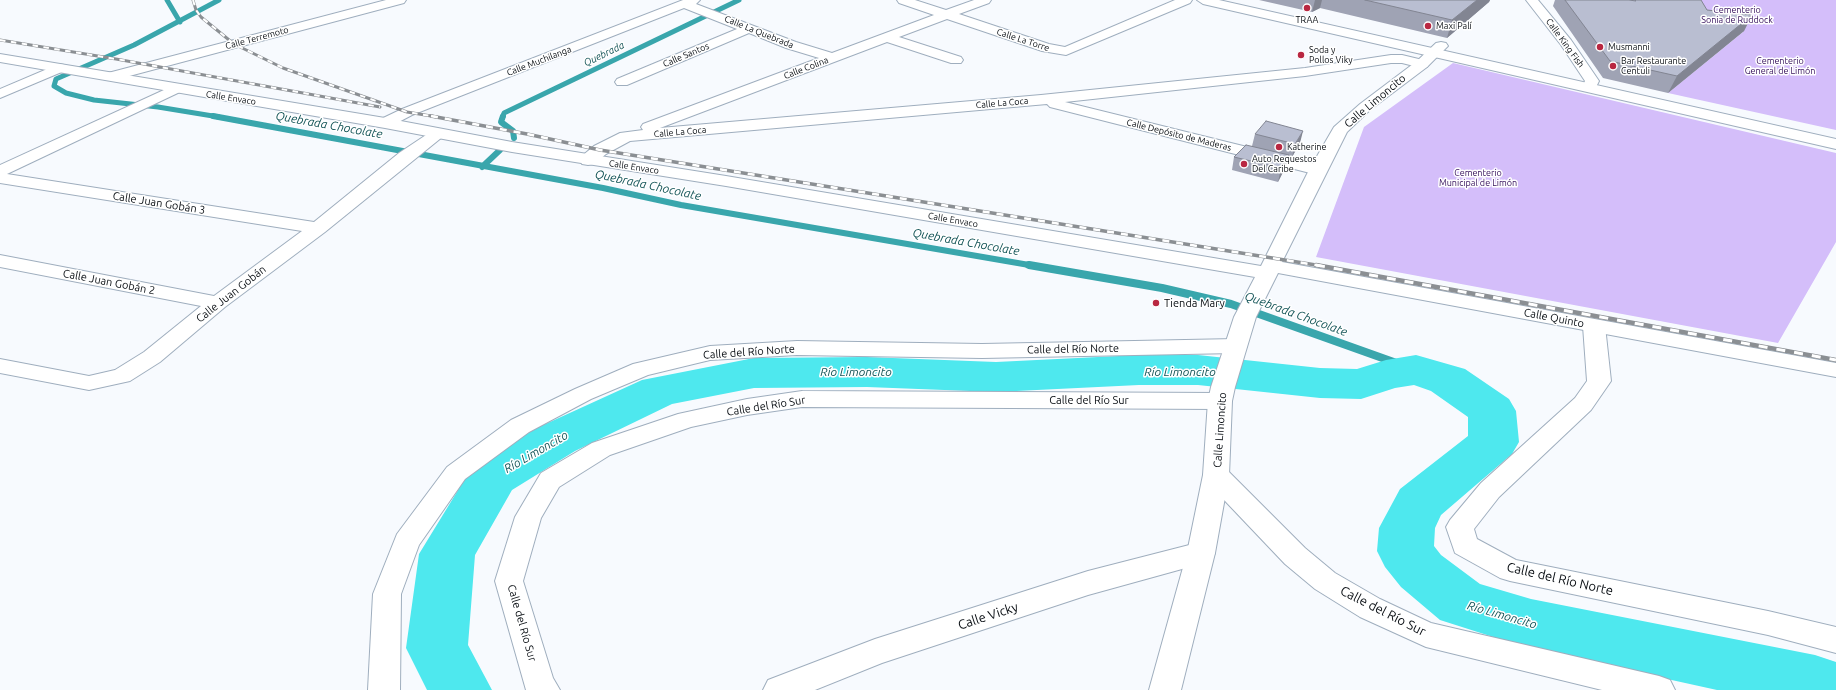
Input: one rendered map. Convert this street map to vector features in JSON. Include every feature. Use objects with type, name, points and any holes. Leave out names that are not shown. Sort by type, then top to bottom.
[{"type":"main road","name":"Calle Terremoto","points":[[113,76],[400,0]]},
{"type":"main road","name":"Calle La Torre","points":[[903,0],[1047,48],[1066,51],[1186,0]]},
{"type":"main road","name":"Calle Colina","points":[[626,136],[985,0]]},
{"type":"main road","points":[[1203,0],[1439,49]]},
{"type":"main road","points":[[1232,0],[1836,144]]},
{"type":"main road","name":"Calle King Fish","points":[[1532,0],[1566,43],[1591,85]]},
{"type":"main road","name":"Calle La Quebrada","points":[[692,2],[717,15],[790,45],[834,58]]},
{"type":"main road","name":"Calle Muchilanga","points":[[385,123],[407,112],[692,2]]},
{"type":"main road","name":"Calle Santos","points":[[622,82],[750,28]]},
{"type":"main road","points":[[886,38],[956,60]]},
{"type":"main road","name":"Calle Limoncito","points":[[1165,690],[1201,553],[1216,475],[1221,394],[1249,309],[1318,170],[1340,130],[1365,107],[1422,64],[1439,49]]},
{"type":"main road","name":"Calle Envaco","points":[[0,58],[113,76],[171,91],[385,123],[438,134],[588,160],[734,182],[1270,269]]},
{"type":"main road","name":"Calle La Coca","points":[[588,160],[600,150],[626,136],[1040,100],[1306,72],[1391,59],[1402,59],[1422,64]]},
{"type":"main road","points":[[0,94],[62,69]]},
{"type":"main road","points":[[1591,85],[1836,136]]},
{"type":"main road","points":[[0,171],[171,91]]},
{"type":"main road","name":"Calle Depósito de Maderas","points":[[1040,100],[1318,170]]},
{"type":"main road","name":"Calle Juan Gobán","points":[[0,366],[89,383],[122,376],[152,357],[218,303],[318,228],[411,152],[438,134]]},
{"type":"main road","name":"Calle Juan Gobán 3","points":[[0,178],[318,228]]},
{"type":"main road","name":"Calle Juan Gobán 2","points":[[0,261],[218,303]]},
{"type":"main road","name":"Calle Quinto","points":[[1270,269],[1836,370]]},
{"type":"main road","name":"Calle del Río Norte","points":[[1594,326],[1599,381],[1582,404],[1490,490],[1460,527],[1465,545],[1510,570],[1768,623],[1836,640]]},
{"type":"main road","name":"Calle del Río Norte","points":[[384,690],[387,594],[408,541],[456,472],[520,426],[583,394],[641,369],[710,353],[797,348],[982,351],[1234,351]]},
{"type":"main road","name":"Calle del Río Sur","points":[[539,689],[509,581],[528,517],[550,480],[601,449],[687,420],[747,407],[802,399],[1221,394]]},
{"type":"main road","name":"Calle del Río Sur","points":[[1216,475],[1295,556],[1325,581],[1370,608],[1426,634],[1659,690]]},
{"type":"main road","name":"Calle Vicky","points":[[779,690],[882,650],[1088,584],[1201,553]]},
{"type":"green space","name":"Cementerio General de Limón","points":[[1700,0],[1836,0],[1836,130],[1668,93],[1743,32],[1716,28]]},
{"type":"green space","name":"Cementerio Municipal de Limón","points":[[1453,63],[1836,153],[1836,242],[1778,343],[1316,257],[1364,127]]},
{"type":"building","points":[[1365,0],[1477,0],[1452,20]]},
{"type":"building","points":[[1565,0],[1701,0],[1707,10],[1752,15],[1677,76],[1610,61]]},
{"type":"building","points":[[1266,121],[1303,131],[1295,144],[1255,134]]},
{"type":"building","points":[[1246,145],[1289,155],[1281,168],[1234,157]]},
{"type":"waterway","points":[[167,0],[179,21]]},
{"type":"waterway","name":"Quebrada Chocolate","points":[[179,21],[219,0]]},
{"type":"waterway","name":"Quebrada","points":[[503,117],[504,113],[739,0]]},
{"type":"waterway","name":"Quebrada Chocolate","points":[[179,21],[134,45],[56,79],[54,86],[66,93],[94,100],[158,107],[214,116]]},
{"type":"waterway","name":"Quebrada Chocolate","points":[[214,116],[219,117]]},
{"type":"waterway","name":"Quebrada Chocolate","points":[[214,116],[483,166]]},
{"type":"waterway","name":"Quebrada","points":[[503,116],[501,122],[513,131],[514,138]]},
{"type":"waterway","name":"Quebrada","points":[[483,166],[500,150]]},
{"type":"waterway","name":"Quebrada Chocolate","points":[[483,166],[603,188],[681,205],[1035,266]]},
{"type":"waterway","name":"Quebrada Chocolate","points":[[1029,265],[1162,288],[1231,304],[1416,370]]},
{"type":"waterway","name":"Río Limoncito","points":[[460,690],[437,648],[447,554],[493,477],[557,439],[659,391],[754,373],[867,372],[996,377],[1139,370],[1198,370],[1320,383],[1361,384],[1386,375],[1416,370],[1448,380],[1492,411],[1494,442],[1419,503],[1407,528],[1405,551],[1421,571],[1461,603],[1531,624],[1815,683],[1834,690]]},
{"type":"railway","points":[[193,0],[196,10],[201,17],[234,44],[283,68],[407,112],[431,116]]},
{"type":"railway","points":[[0,40],[116,59],[380,107]]},
{"type":"railway","points":[[431,116],[437,117]]},
{"type":"railway","points":[[431,116],[527,134],[600,150],[1318,265]]},
{"type":"railway","points":[[1318,265],[1322,266]]},
{"type":"railway","points":[[1318,265],[1836,360]]},
{"type":"place","name":"TRAA","points":[[1307,8]]},
{"type":"place","name":"Maxi Palí","points":[[1428,26]]},
{"type":"place","name":"Musmanni","points":[[1600,47]]},
{"type":"place","name":"Soda y Pollos Viky","points":[[1301,55]]},
{"type":"place","name":"Bar Restaurante Centuli","points":[[1613,66]]},
{"type":"place","name":"Katherine","points":[[1279,147]]},
{"type":"place","name":"Auto Requestos Del Caribe","points":[[1244,164]]},
{"type":"place","name":"Tienda Mary","points":[[1156,303]]},
{"type":"park label","name":"Cementerio Sonia de Ruddock","points":[[1737,16]]}]
